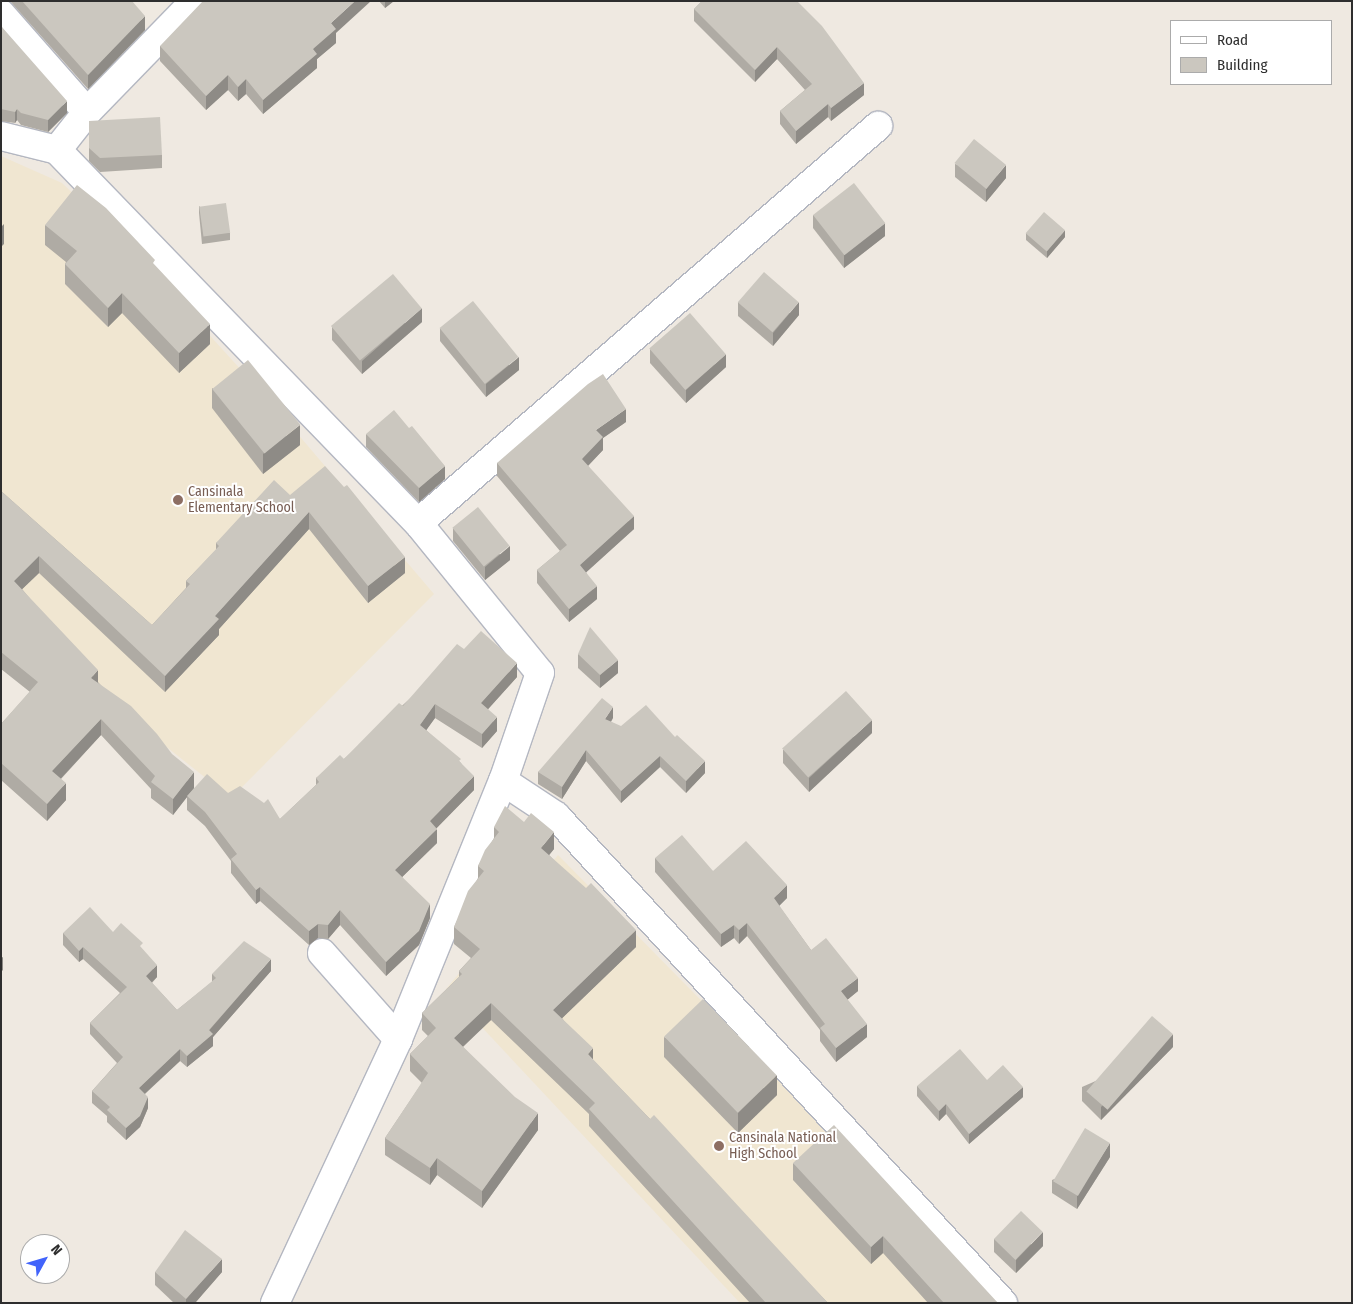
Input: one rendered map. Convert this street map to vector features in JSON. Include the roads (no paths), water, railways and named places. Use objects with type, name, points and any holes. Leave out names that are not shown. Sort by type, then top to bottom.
[{"type":"street","points":[[57,150],[87,112],[195,1]]},
{"type":"street","points":[[1,14],[87,112]]},
{"type":"street","points":[[418,522],[878,126]]},
{"type":"street","points":[[1,136],[57,150],[418,522],[540,673],[502,781],[398,1038],[275,1303]]},
{"type":"street","points":[[502,781],[556,816],[1003,1303]]},
{"type":"street","points":[[322,953],[398,1038]]},
{"type":"place","name":"Cansinala Elementary School","points":[[178,500]]},
{"type":"place","name":"Cansinala National High School","points":[[719,1146]]}]
